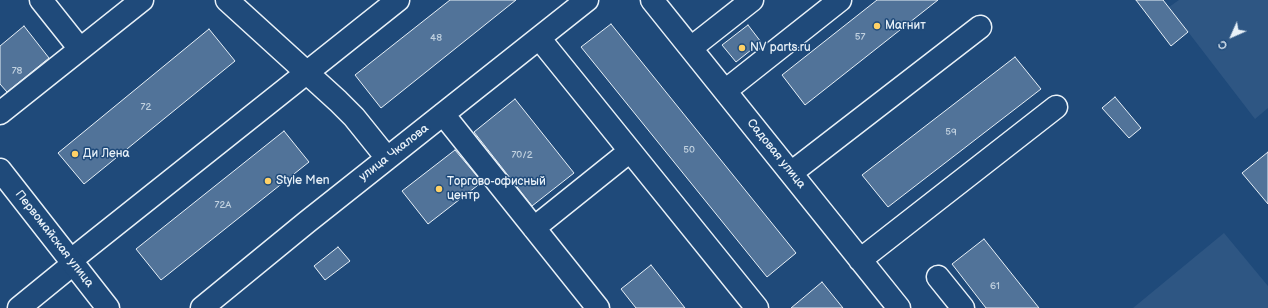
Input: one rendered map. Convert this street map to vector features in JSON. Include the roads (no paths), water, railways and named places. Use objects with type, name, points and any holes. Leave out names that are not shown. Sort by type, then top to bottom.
[{"type":"street","points":[[41,0],[80,49]]},
{"type":"street","points":[[0,113],[142,0]]},
{"type":"street","points":[[227,0],[338,100],[354,117],[387,158]]},
{"type":"street","points":[[19,308],[72,262],[398,0]]},
{"type":"street","name":"улица Чкалова","points":[[202,308],[387,158],[587,0]]},
{"type":"street","name":"Садовая улица","points":[[652,0],[899,308]]},
{"type":"street","points":[[691,48],[752,0]]},
{"type":"street","points":[[726,91],[840,0]]},
{"type":"street","points":[[791,173],[980,27]]},
{"type":"street","points":[[540,38],[757,308]]},
{"type":"street","points":[[860,260],[1056,107]]},
{"type":"street","points":[[443,114],[598,308]]},
{"type":"street","points":[[534,228],[630,151]]},
{"type":"street","name":"Первомайская улица","points":[[0,172],[108,308]]},
{"type":"street","points":[[938,277],[962,308]]},
{"type":"place","name":"Магнит","points":[[877,26]]},
{"type":"place","name":"NV parts.ru","points":[[742,48]]},
{"type":"place","name":"Ди Лена","points":[[75,154]]},
{"type":"place","name":"Style Men","points":[[268,181]]},
{"type":"place","name":"Торгово-офисный центр","points":[[439,189]]}]
